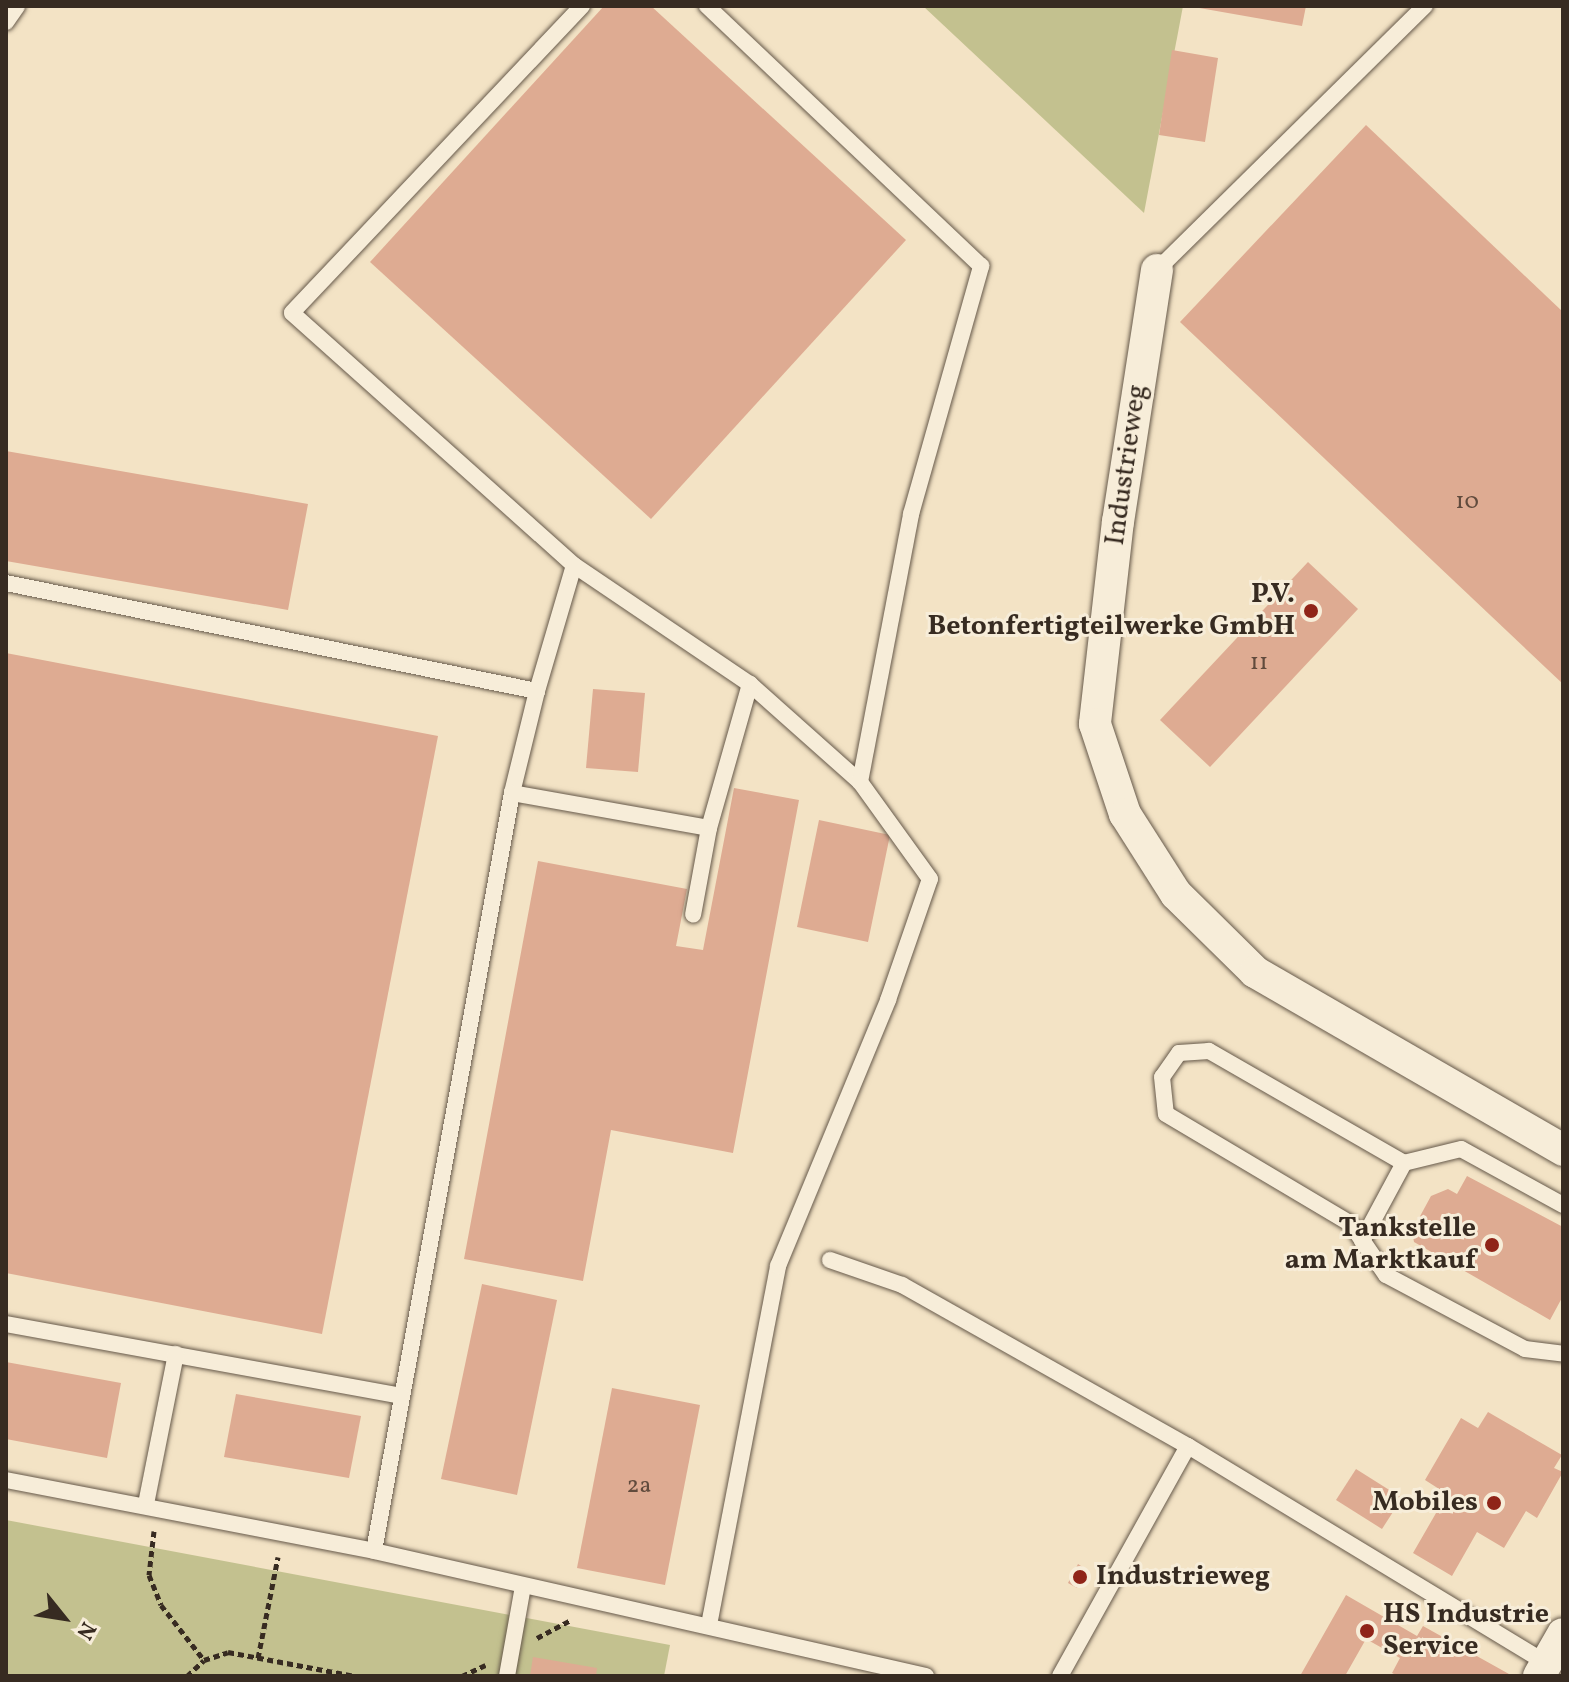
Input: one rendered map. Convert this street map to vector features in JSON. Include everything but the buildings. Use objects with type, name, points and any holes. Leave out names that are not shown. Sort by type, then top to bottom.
[{"type":"street","name":"Industrieweg","points":[[1157,270],[1118,521],[1095,724],[1125,814],[1176,894],[1255,972],[1563,1150]]},
{"type":"street","points":[[1543,1670],[1563,1634]]},
{"type":"lane","points":[[6,22],[17,6]]},
{"type":"lane","points":[[582,6],[292,313],[574,565],[750,684],[860,782],[930,879],[888,1000],[778,1266],[709,1625]]},
{"type":"lane","points":[[707,6],[981,266],[911,514],[860,782]]},
{"type":"lane","points":[[1157,270],[1425,6]]},
{"type":"lane","points":[[374,1551],[512,793],[537,691],[574,565]]},
{"type":"lane","points":[[6,583],[537,691]]},
{"type":"lane","points":[[693,915],[709,828],[750,684]]},
{"type":"lane","points":[[512,793],[709,828]]},
{"type":"lane","points":[[1563,1205],[1461,1149],[1404,1163],[1209,1051],[1179,1053],[1162,1077],[1166,1114],[1351,1224],[1386,1275],[1525,1349],[1563,1354]]},
{"type":"lane","points":[[1362,1241],[1404,1163]]},
{"type":"lane","points":[[830,1260],[902,1285],[1188,1446],[1543,1670]]},
{"type":"lane","points":[[6,1324],[402,1396]]},
{"type":"lane","points":[[151,1505],[176,1354]]},
{"type":"lane","points":[[1060,1676],[1188,1446]]},
{"type":"lane","points":[[6,1480],[151,1505],[374,1551],[926,1676]]},
{"type":"lane","points":[[507,1676],[523,1586]]},
{"type":"path","points":[[151,1505],[149,1575],[161,1605],[204,1660]]},
{"type":"path","points":[[258,1658],[283,1532]]},
{"type":"path","points":[[187,1676],[204,1660],[228,1652],[355,1676]]},
{"type":"shaded area","points":[[923,6],[1183,6],[1144,213]]},
{"type":"shaded area","points":[[6,1520],[670,1645],[664,1676],[6,1676]]},
{"type":"place","name":"P.V. Betonfertigteilwerke GmbH","points":[[1311,611]]},
{"type":"place","name":"Tankstelle am Marktkauf","points":[[1492,1245]]},
{"type":"place","name":"Mobiles","points":[[1494,1503]]},
{"type":"place","name":"Industrieweg","points":[[1080,1577]]},
{"type":"place","name":"HS Industrie Service","points":[[1367,1631]]}]
